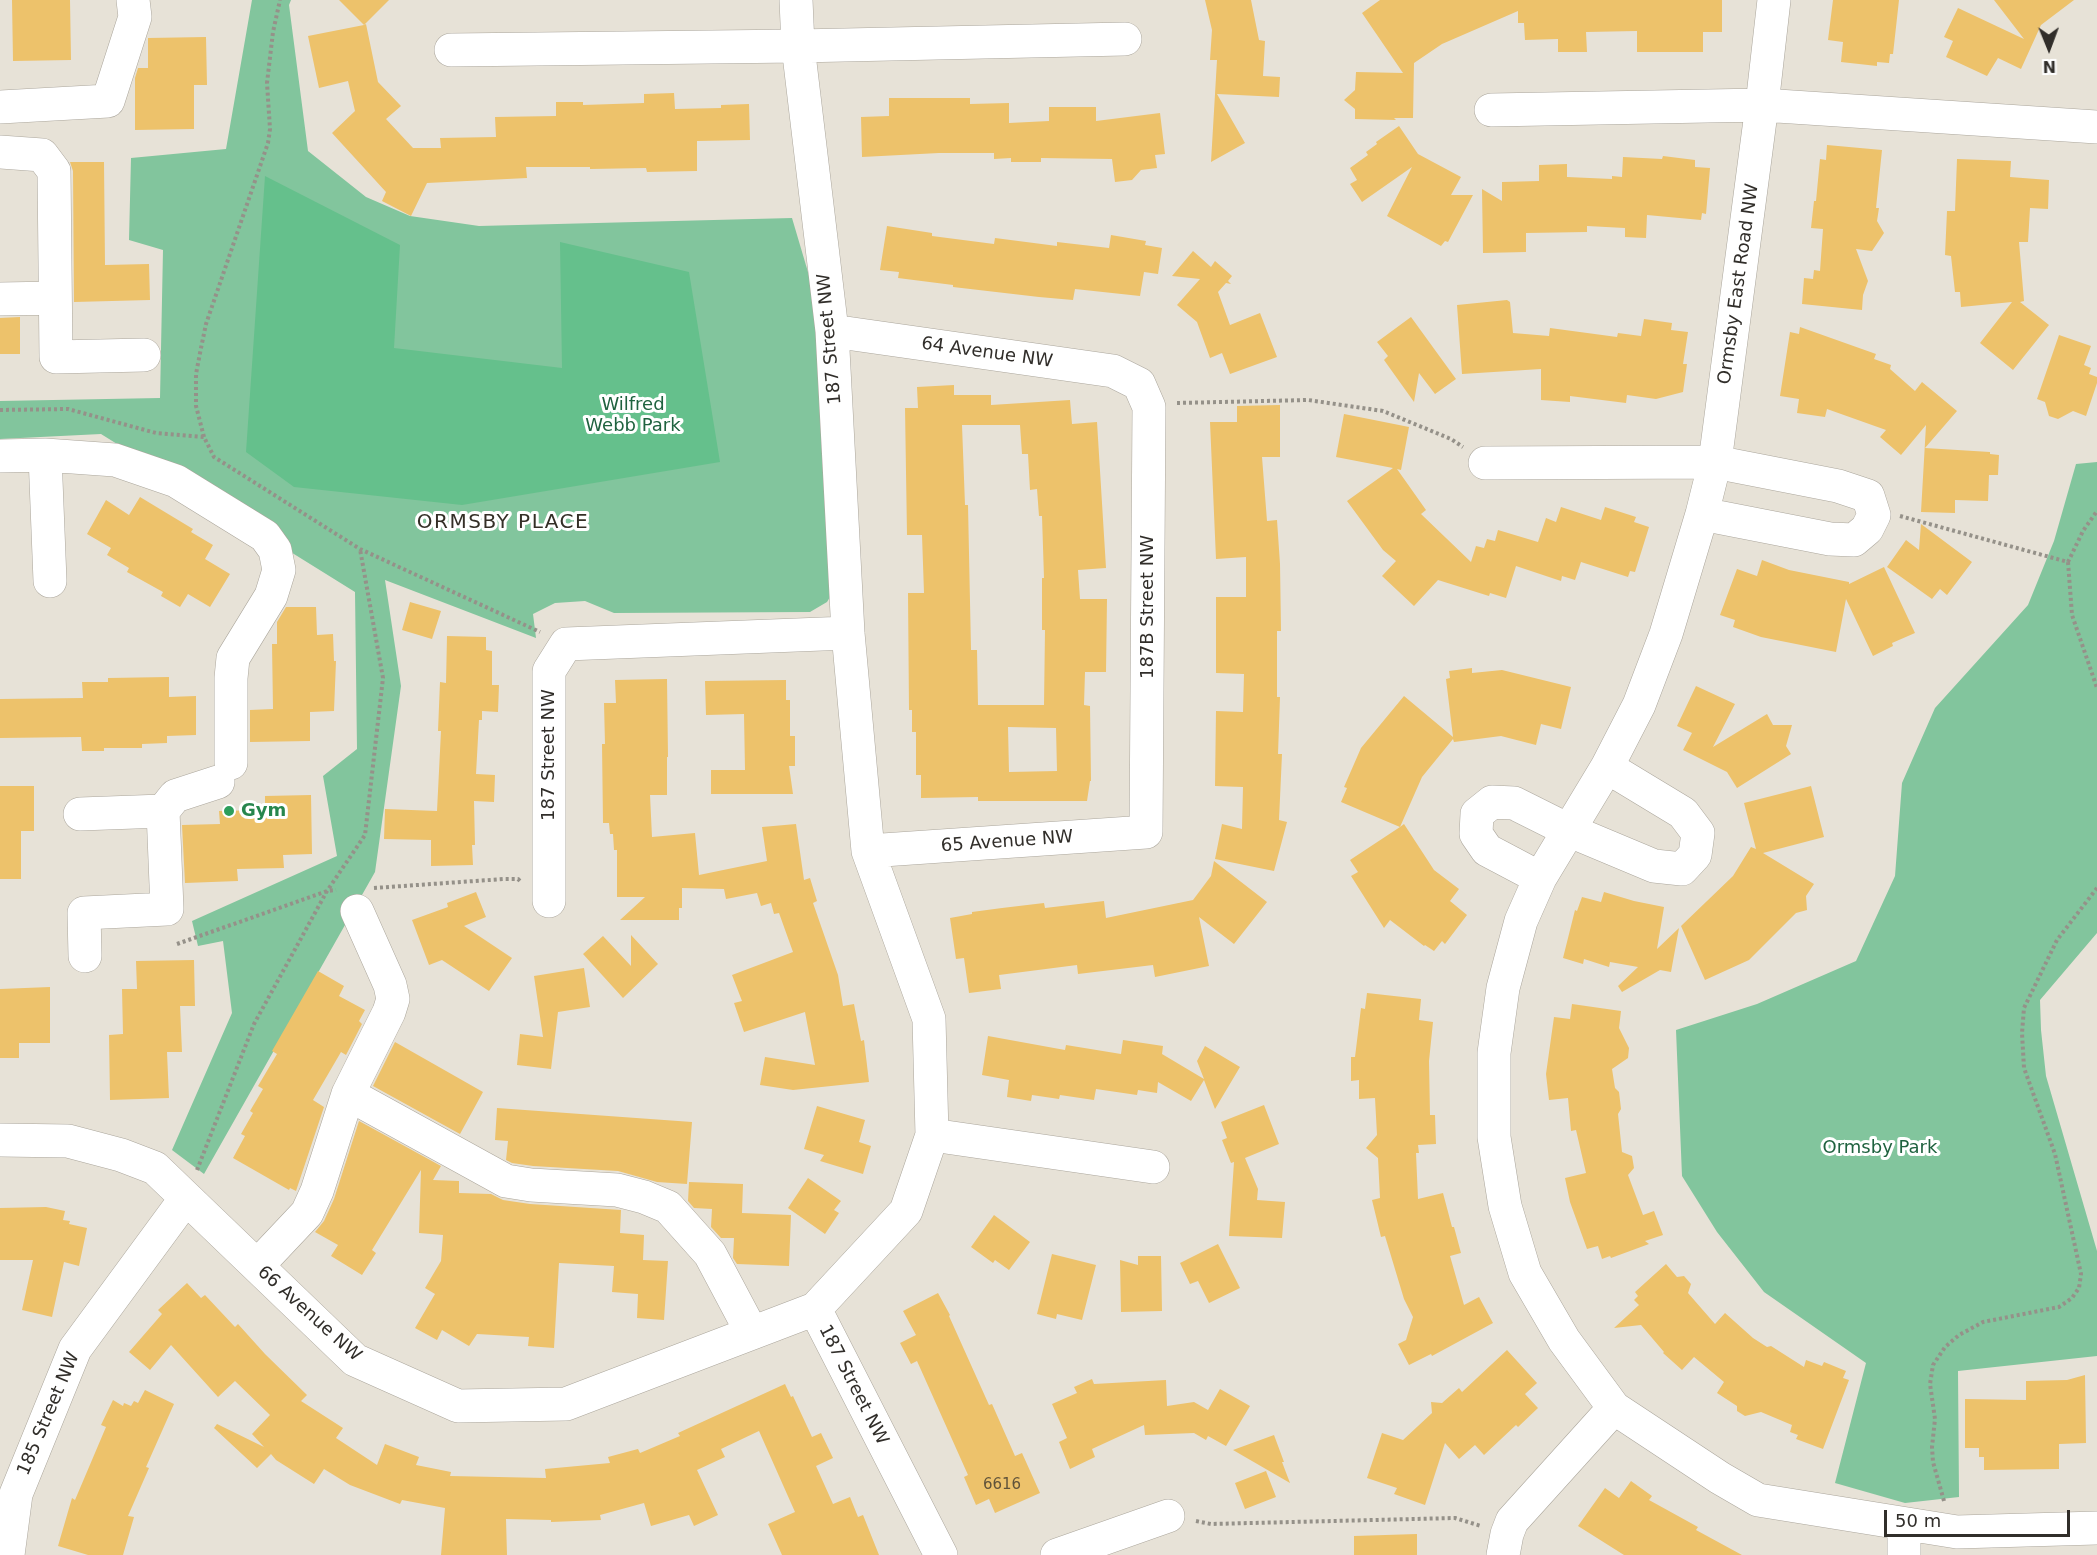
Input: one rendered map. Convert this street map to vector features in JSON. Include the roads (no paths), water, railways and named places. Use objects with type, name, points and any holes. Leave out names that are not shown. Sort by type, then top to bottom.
[{"type":"street","points":[[0,107],[108,101],[135,17],[133,0]]},
{"type":"street","name":"187 Street NW","points":[[796,0],[798,46],[832,331],[848,633],[868,851],[929,1019],[932,1135],[906,1210],[814,1309],[941,1555]]},
{"type":"street","name":"Ormsby East Road NW","points":[[1774,0],[1715,462],[1702,514],[1666,634],[1640,705],[1607,767],[1540,879],[1521,921],[1503,988],[1494,1053],[1494,1137],[1505,1206],[1526,1273],[1564,1340],[1614,1408],[1720,1478],[1758,1500],[1904,1540],[1957,1532],[2097,1528]]},
{"type":"street","points":[[451,50],[1125,39]]},
{"type":"street","points":[[1491,110],[1762,105],[2097,127]]},
{"type":"street","points":[[0,152],[42,155],[54,171],[56,357],[144,355]]},
{"type":"street","points":[[0,299],[55,298]]},
{"type":"street","name":"64 Avenue NW","points":[[832,331],[1113,371],[1144,396]]},
{"type":"street","name":"187B Street NW","points":[[1144,396],[1146,832]]},
{"type":"street","points":[[0,456],[45,455],[115,460],[176,482],[265,536],[275,550],[279,570],[271,596],[233,658],[224,772],[175,796],[163,811],[167,909],[84,914],[85,957]]},
{"type":"street","points":[[45,455],[50,581]]},
{"type":"street","points":[[1485,463],[1715,462],[1838,486],[1868,496],[1874,515],[1867,529],[1854,540],[1830,539],[1702,514]]},
{"type":"street","name":"187 Street NW","points":[[549,901],[549,671],[566,644],[848,633]]},
{"type":"street","points":[[1540,879],[1487,850],[1476,834],[1477,814],[1492,802],[1514,803],[1568,830],[1654,866],[1682,869],[1695,855],[1698,833],[1683,813],[1607,767]]},
{"type":"street","points":[[80,814],[163,811]]},
{"type":"street","name":"65 Avenue NW","points":[[868,851],[1146,832]]},
{"type":"street","points":[[257,1266],[307,1213],[348,1094],[389,1012],[393,999],[390,985],[357,911]]},
{"type":"street","points":[[348,1094],[506,1181],[531,1185],[617,1190],[644,1197],[668,1207],[710,1254],[752,1333]]},
{"type":"street","points":[[932,1135],[1153,1167]]},
{"type":"street","name":"66 Avenue NW","points":[[0,1140],[69,1141],[112,1152],[155,1168],[355,1360],[458,1406],[566,1404],[814,1309]]},
{"type":"street","name":"185 Street NW","points":[[7,1534],[16,1494],[75,1349],[186,1198]]},
{"type":"street","points":[[1505,1544],[1512,1521],[1614,1408]]},
{"type":"street","points":[[1057,1555],[1168,1516]]},
{"type":"place","name":"Gym","points":[[229,811]]},
{"type":"district","name":"ORMSBY PLACE","points":[[503,523]]},
{"type":"park label","name":"Wilfred Webb Park","points":[[633,415]]},
{"type":"park label","name":"Ormsby Park","points":[[1880,1148]]}]
